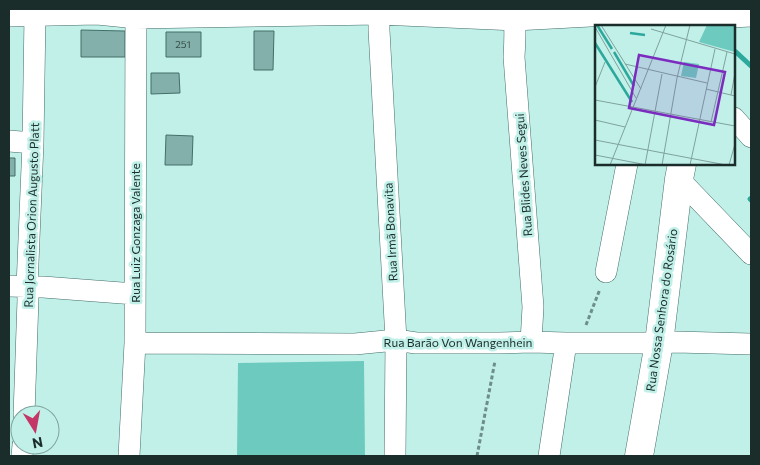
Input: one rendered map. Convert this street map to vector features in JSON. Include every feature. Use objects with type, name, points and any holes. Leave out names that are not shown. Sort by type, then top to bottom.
[{"type":"main road","name":"Rua Nossa Senhora do Rosário","points":[[639,456],[659,343],[680,171]]},
{"type":"street","points":[[9,16],[379,11],[514,14],[628,11],[710,18],[751,16]]},
{"type":"street","name":"Rua Irmã Bonavita","points":[[379,11],[378,30],[396,340],[395,456]]},
{"type":"street","name":"Rua Luiz Gonzaga Valente","points":[[129,456],[135,343],[136,13]]},
{"type":"street","name":"Rua Blides Neves Segui","points":[[514,14],[514,57],[533,307],[532,342]]},
{"type":"street","name":"Rua Jornalista Orion Augusto Platt","points":[[24,405],[28,298],[18,286],[33,143],[35,15]]},
{"type":"street","points":[[735,119],[751,137]]},
{"type":"street","points":[[9,141],[33,143]]},
{"type":"street","points":[[606,272],[626,165]]},
{"type":"street","points":[[680,171],[751,254]]},
{"type":"street","points":[[18,286],[135,294]]},
{"type":"street","name":"Rua Barão Von Wangenhein","points":[[135,343],[356,344],[396,340],[416,343],[685,342],[751,344]]},
{"type":"street","points":[[549,456],[572,343]]},
{"type":"path","points":[[572,343],[606,272]]},
{"type":"path","points":[[478,456],[499,343]]},
{"type":"shaded area","points":[[364,361],[365,456],[237,456],[238,363]]},
{"type":"building","points":[[81,30],[125,31],[125,57],[81,57]]},
{"type":"building","points":[[254,31],[274,31],[273,70],[254,70]]},
{"type":"building","points":[[166,32],[201,32],[201,57],[166,57]]},
{"type":"building","points":[[151,73],[179,73],[180,93],[151,94]]},
{"type":"building","points":[[166,135],[193,136],[192,165],[165,165]]},
{"type":"building","points":[[9,158],[15,158],[15,176],[9,176]]},
{"type":"waterway","points":[[736,52],[751,66]]}]
